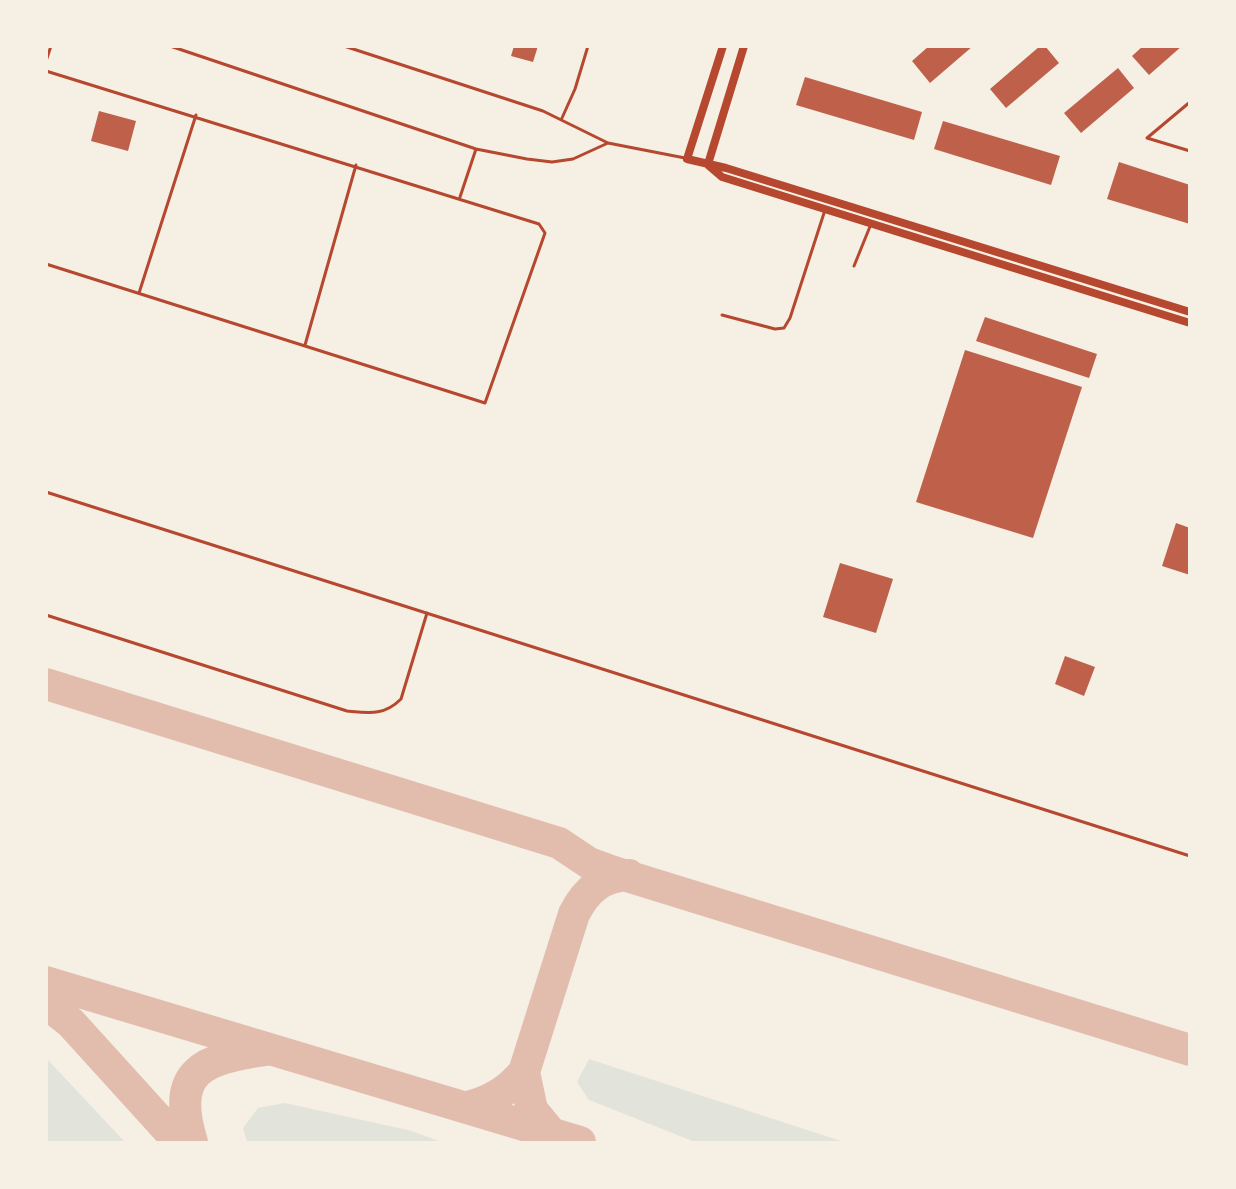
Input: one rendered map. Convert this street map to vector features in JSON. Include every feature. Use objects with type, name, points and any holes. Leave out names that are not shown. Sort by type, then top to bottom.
[{"type":"main road","points":[[723,46],[687,159],[1190,312]]},
{"type":"main road","points":[[708,165],[744,46]]},
{"type":"main road","points":[[708,165],[723,177],[1190,323]]},
{"type":"lane","points":[[46,62],[51,46]]},
{"type":"lane","points":[[170,46],[476,148],[552,162],[573,159],[608,143]]},
{"type":"lane","points":[[344,46],[562,119],[608,143],[687,159]]},
{"type":"lane","points":[[562,119],[575,89],[588,46]]},
{"type":"lane","points":[[46,71],[460,197],[539,224],[545,233],[485,403],[46,264]]},
{"type":"lane","points":[[1190,102],[1147,138],[1190,152]]},
{"type":"lane","points":[[139,294],[196,115]]},
{"type":"lane","points":[[460,197],[476,148]]},
{"type":"lane","points":[[305,346],[356,165]]},
{"type":"lane","points":[[722,315],[778,330],[786,326],[825,208]]},
{"type":"lane","points":[[854,266],[872,222]]},
{"type":"lane","points":[[46,492],[1190,856]]},
{"type":"lane","points":[[46,615],[347,711],[375,714],[392,708],[401,699],[427,613]]},
{"type":"shaded area","points":[[47,1059],[125,1142],[47,1142]]},
{"type":"shaded area","points":[[589,1059],[844,1142],[695,1142],[589,1100],[577,1082]]},
{"type":"shaded area","points":[[285,1103],[408,1130],[442,1142],[247,1142],[243,1128],[258,1108]]},
{"type":"building","points":[[514,46],[538,46],[533,62],[511,56]]},
{"type":"building","points":[[929,46],[973,46],[930,83],[912,61]]},
{"type":"building","points":[[1040,46],[1045,46],[1059,63],[1006,108],[990,89]]},
{"type":"building","points":[[1143,46],[1182,46],[1149,75],[1132,56]]},
{"type":"building","points":[[1118,68],[1134,88],[1081,133],[1064,113]]},
{"type":"building","points":[[805,77],[922,112],[914,140],[796,105]]},
{"type":"building","points":[[99,111],[136,121],[128,151],[91,141]]},
{"type":"building","points":[[943,121],[1060,156],[1051,185],[934,149]]},
{"type":"building","points":[[1119,162],[1190,185],[1190,224],[1107,199]]},
{"type":"building","points":[[985,317],[1097,354],[1089,378],[976,341]]},
{"type":"building","points":[[965,350],[1082,387],[1033,538],[916,502]]},
{"type":"building","points":[[1176,523],[1190,528],[1190,575],[1162,566]]},
{"type":"building","points":[[840,563],[893,579],[876,633],[823,617]]},
{"type":"building","points":[[1065,656],[1095,667],[1084,696],[1055,684]]},
{"type":"taxiway","points":[[46,684],[559,843],[589,863],[614,872],[1190,1050]]},
{"type":"taxiway","points":[[524,1072],[574,914],[590,891],[603,881],[629,875]]},
{"type":"taxiway","points":[[46,982],[580,1142]]},
{"type":"taxiway","points":[[46,1003],[71,1023],[179,1142]]},
{"type":"taxiway","points":[[192,1142],[186,1118],[185,1099],[189,1084],[197,1073],[209,1064],[224,1058],[266,1050]]},
{"type":"taxiway","points":[[468,1107],[499,1094],[512,1085],[524,1072],[532,1110],[551,1133]]}]
